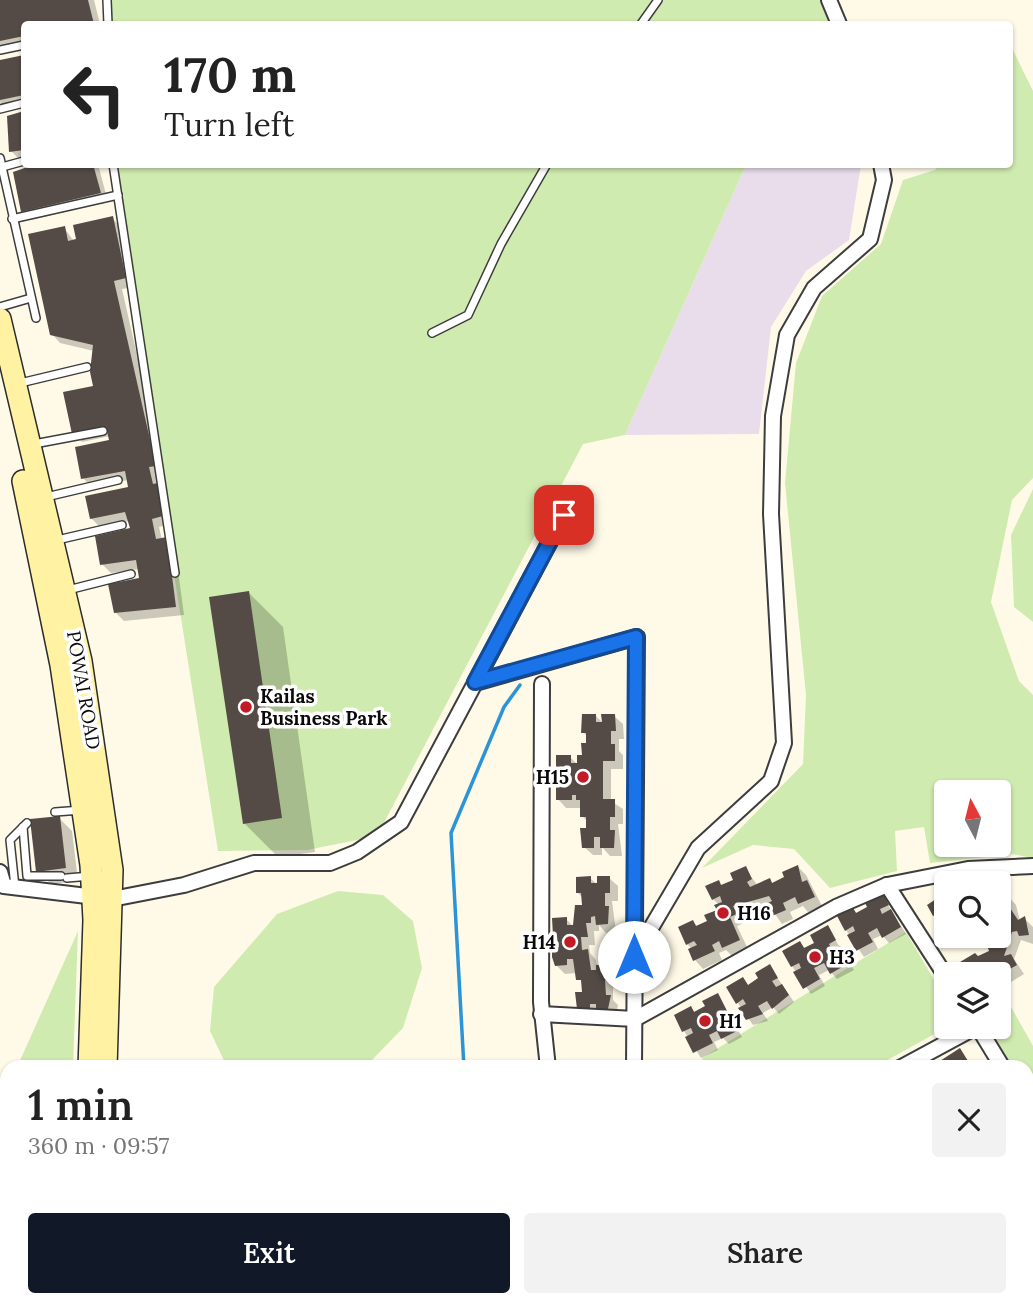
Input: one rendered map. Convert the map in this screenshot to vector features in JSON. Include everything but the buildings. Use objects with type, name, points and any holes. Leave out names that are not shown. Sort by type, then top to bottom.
[{"type":"main road","name":"POWAI ROAD","points":[[0,319],[8,381],[35,500],[91,876],[102,898],[104,1060]]},
{"type":"main road","name":"POWAI ROAD","points":[[8,381],[30,444],[35,500],[52,541],[85,688],[113,870],[102,898],[90,1060]]},
{"type":"street","points":[[829,0],[838,21]]},
{"type":"street","points":[[634,957],[698,848],[771,782],[784,743],[771,514],[773,416],[787,335],[814,288],[870,239],[884,180],[882,168]]},
{"type":"street","points":[[0,872],[4,886],[102,898],[184,884],[254,863],[330,863],[357,852],[401,822],[564,515]]},
{"type":"street","points":[[475,682],[636,637],[634,1060]]},
{"type":"street","points":[[542,684],[541,1014],[547,1060]]},
{"type":"street","points":[[541,1014],[635,1019],[802,925],[887,885],[968,869],[1033,866]]},
{"type":"street","points":[[887,885],[937,962]]},
{"type":"street","points":[[915,1060],[954,1039]]},
{"type":"street","points":[[985,1039],[998,1060]]},
{"type":"lane","points":[[107,0],[108,21]]},
{"type":"lane","points":[[643,21],[658,0]]},
{"type":"lane","points":[[0,50],[21,46]]},
{"type":"lane","points":[[0,109],[21,104]]},
{"type":"lane","points":[[0,158],[36,318]]},
{"type":"lane","points":[[2,167],[21,162]]},
{"type":"lane","points":[[114,168],[175,573]]},
{"type":"lane","points":[[432,333],[468,315],[501,244],[545,168]]},
{"type":"lane","points":[[12,219],[118,195]]},
{"type":"lane","points":[[0,307],[31,298]]},
{"type":"lane","points":[[8,381],[87,367]]},
{"type":"lane","points":[[30,444],[103,430]]},
{"type":"lane","points":[[35,500],[118,480]]},
{"type":"lane","points":[[52,541],[122,525]]},
{"type":"lane","points":[[64,591],[131,574]]},
{"type":"lane","points":[[55,812],[83,810]]},
{"type":"lane","points":[[15,888],[10,840],[25,825],[27,876],[91,876]]},
{"type":"shaded area","points":[[745,168],[861,168],[849,240],[806,271],[771,327],[759,434],[625,435]]},
{"type":"green space","points":[[104,0],[820,0],[828,21],[104,21]]},
{"type":"green space","points":[[1013,50],[1033,91],[1033,478],[1012,500],[991,602],[1019,681],[1033,695],[1033,858],[1012,854],[1012,780],[934,780],[934,858],[976,858],[930,863],[924,827],[895,831],[897,871],[830,888],[794,849],[753,845],[702,868],[803,764],[806,695],[785,483],[796,363],[822,296],[881,244],[903,180],[937,168],[1013,168]]},
{"type":"green space","points":[[109,168],[745,168],[625,435],[583,444],[377,836],[307,850],[218,851]]},
{"type":"green space","points":[[1033,489],[1033,622],[1014,607],[1011,535]]},
{"type":"green space","points":[[338,891],[383,895],[413,921],[422,968],[403,1028],[372,1060],[224,1060],[210,1031],[214,987],[277,914]]},
{"type":"green space","points":[[78,931],[73,1060],[20,1060]]},
{"type":"green space","points":[[906,932],[934,980],[934,1034],[888,1060],[702,1058]]},
{"type":"green space","points":[[1011,1007],[1033,1046],[1033,1060],[1004,1060],[992,1039],[1011,1039]]},
{"type":"waterway","points":[[464,1060],[451,833],[504,707],[520,685]]},
{"type":"place","name":"Kailas Business Park","points":[[246,707]]},
{"type":"place","name":"H15","points":[[583,777]]},
{"type":"place","name":"H16","points":[[723,913]]},
{"type":"place","name":"H14","points":[[570,942]]},
{"type":"place","name":"H3","points":[[815,957]]},
{"type":"place","name":"H1","points":[[705,1021]]},
{"type":"route","points":[[564,515],[475,682],[636,637],[634,957]]}]
